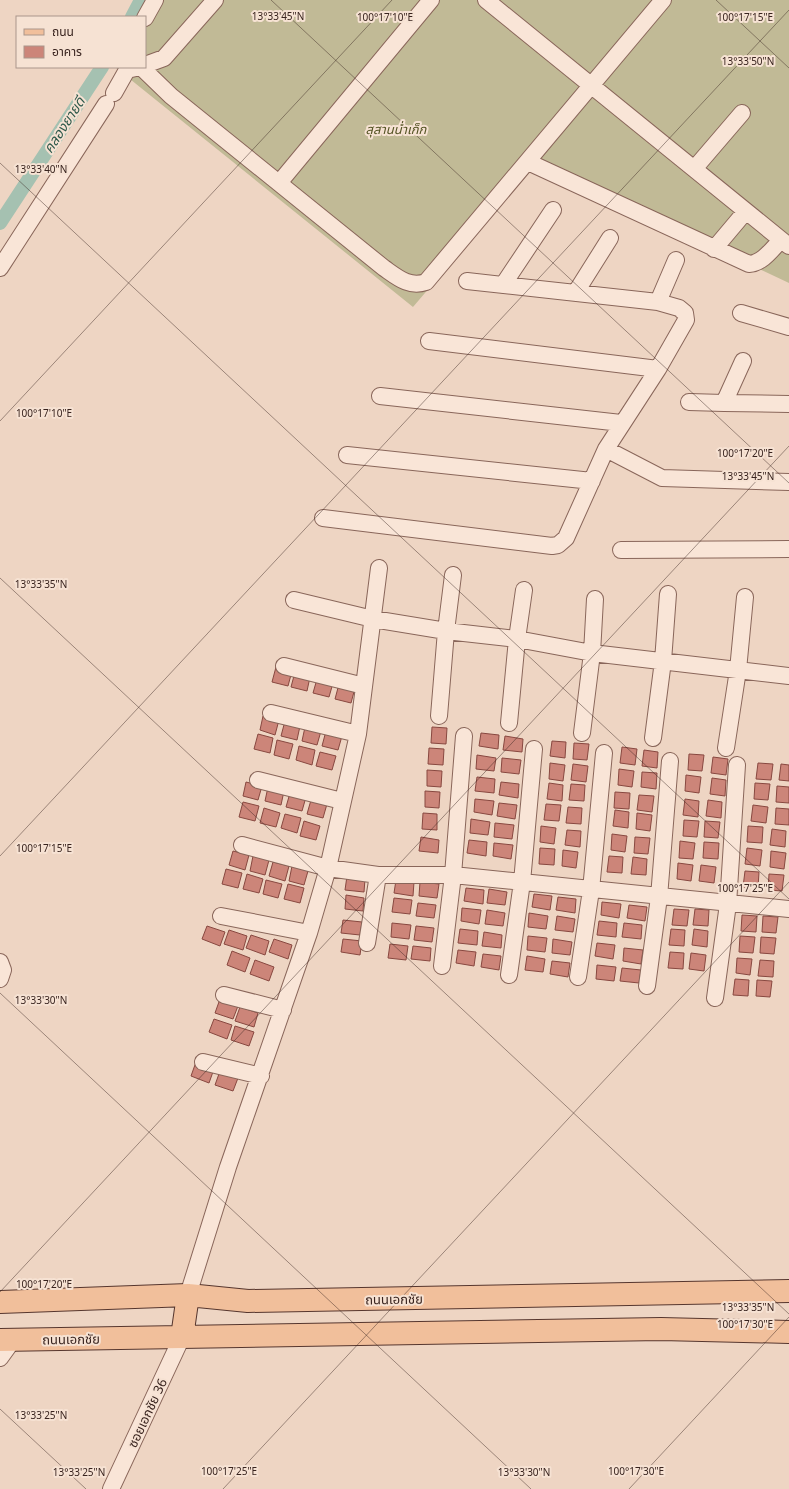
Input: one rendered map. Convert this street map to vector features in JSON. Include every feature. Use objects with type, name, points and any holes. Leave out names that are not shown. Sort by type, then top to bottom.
[{"type":"main road","name":"ถนนเอกชัย","points":[[0,1302],[188,1295],[248,1301],[789,1291]]},
{"type":"main road","points":[[182,1337],[188,1295]]},
{"type":"main road","name":"ถนนเอกชัย","points":[[7,1340],[661,1329],[789,1332]]},
{"type":"street","points":[[146,16],[155,0]]},
{"type":"street","points":[[146,65],[164,58],[215,0]]},
{"type":"street","points":[[279,183],[431,0]]},
{"type":"street","points":[[486,0],[785,243],[762,260],[755,264],[749,264],[528,162]]},
{"type":"street","points":[[141,68],[172,96],[384,268],[410,284],[419,284],[426,282],[663,0]]},
{"type":"street","points":[[0,268],[127,70],[136,68]]},
{"type":"street","points":[[694,169],[742,113]]},
{"type":"street","points":[[503,285],[553,210]]},
{"type":"street","points":[[714,249],[746,211]]},
{"type":"street","points":[[576,292],[610,238]]},
{"type":"street","points":[[658,302],[676,260]]},
{"type":"street","points":[[323,518],[552,546],[558,545],[566,538],[606,449],[658,369],[686,320],[685,313],[678,308],[658,302],[467,281]]},
{"type":"street","points":[[741,312],[789,327]]},
{"type":"street","points":[[429,341],[658,369]]},
{"type":"street","points":[[724,403],[743,361]]},
{"type":"street","points":[[380,396],[622,423]]},
{"type":"street","points":[[689,402],[789,404]]},
{"type":"street","points":[[606,449],[662,478],[789,482]]},
{"type":"street","points":[[348,455],[592,481]]},
{"type":"street","points":[[621,550],[789,549]]},
{"type":"street","points":[[188,1295],[228,1167],[261,1076],[309,933],[328,868],[358,734],[379,568]]},
{"type":"street","points":[[439,716],[446,631],[453,575]]},
{"type":"street","points":[[509,723],[517,639],[524,590]]},
{"type":"street","points":[[652,738],[663,661],[668,594]]},
{"type":"street","points":[[726,748],[738,670],[745,598]]},
{"type":"street","points":[[294,600],[373,618],[446,631],[517,639],[592,653],[789,676]]},
{"type":"street","points":[[582,733],[592,653],[595,600]]},
{"type":"street","points":[[284,666],[364,686]]},
{"type":"street","points":[[271,713],[358,734]]},
{"type":"street","points":[[442,966],[453,875],[464,736]]},
{"type":"street","points":[[509,975],[522,882],[534,749]]},
{"type":"street","points":[[578,977],[591,890],[604,753]]},
{"type":"street","points":[[647,986],[659,897],[670,761]]},
{"type":"street","points":[[715,998],[728,904],[737,765]]},
{"type":"street","points":[[258,780],[342,801]]},
{"type":"street","points":[[242,844],[328,868],[378,876],[453,875],[789,910]]},
{"type":"street","points":[[367,943],[378,876]]},
{"type":"street","points":[[221,916],[309,933]]},
{"type":"street","points":[[0,962],[3,970],[0,979]]},
{"type":"street","points":[[224,995],[283,1010]]},
{"type":"street","points":[[203,1062],[261,1076]]},
{"type":"street","name":"ซอยเอกชัย 36","points":[[111,1489],[182,1337]]},
{"type":"street","points":[[0,1358],[7,1340]]},
{"type":"green space","name":"สุสานน่ำเก็ก","points":[[147,0],[789,0],[789,283],[536,163],[413,307],[116,68],[146,68],[145,16]]},
{"type":"building","points":[[276,667],[292,671],[288,686],[272,682]]},
{"type":"building","points":[[295,672],[310,677],[307,691],[291,687]]},
{"type":"building","points":[[317,679],[333,683],[329,697],[313,693]]},
{"type":"building","points":[[339,684],[355,688],[351,703],[335,699]]},
{"type":"building","points":[[263,716],[279,720],[275,735],[260,730]]},
{"type":"building","points":[[285,721],[300,726],[297,740],[281,736]]},
{"type":"building","points":[[305,727],[321,731],[317,745],[302,741]]},
{"type":"building","points":[[432,727],[447,728],[446,744],[431,743]]},
{"type":"building","points":[[326,731],[342,736],[338,750],[322,746]]},
{"type":"building","points":[[481,733],[499,735],[498,749],[479,746]]},
{"type":"building","points":[[258,734],[273,738],[270,753],[254,749]]},
{"type":"building","points":[[505,736],[523,739],[522,752],[503,750]]},
{"type":"building","points":[[277,740],[293,744],[289,759],[274,755]]},
{"type":"building","points":[[552,741],[566,742],[565,758],[550,756]]},
{"type":"building","points":[[574,743],[589,744],[587,760],[573,759]]},
{"type":"building","points":[[299,746],[315,750],[312,765],[296,760]]},
{"type":"building","points":[[622,747],[637,749],[635,765],[620,763]]},
{"type":"building","points":[[429,748],[444,749],[443,765],[428,764]]},
{"type":"building","points":[[644,750],[658,752],[657,768],[642,766]]},
{"type":"building","points":[[320,752],[336,756],[332,770],[316,766]]},
{"type":"building","points":[[689,754],[704,755],[702,771],[688,770]]},
{"type":"building","points":[[477,755],[496,758],[494,771],[476,769]]},
{"type":"building","points":[[713,757],[728,759],[726,775],[711,773]]},
{"type":"building","points":[[502,758],[521,760],[519,774],[501,772]]},
{"type":"building","points":[[550,763],[565,765],[563,781],[549,779]]},
{"type":"building","points":[[758,763],[773,764],[771,780],[756,779]]},
{"type":"building","points":[[573,764],[588,766],[586,782],[571,780]]},
{"type":"building","points":[[781,764],[789,765],[789,781],[779,780]]},
{"type":"building","points":[[619,769],[634,771],[632,787],[618,785]]},
{"type":"building","points":[[427,770],[442,771],[441,787],[427,786]]},
{"type":"building","points":[[642,772],[657,773],[656,789],[641,787]]},
{"type":"building","points":[[686,775],[701,777],[699,793],[685,791]]},
{"type":"building","points":[[477,777],[495,779],[494,793],[475,791]]},
{"type":"building","points":[[712,778],[726,780],[725,796],[710,794]]},
{"type":"building","points":[[246,782],[262,786],[258,800],[243,796]]},
{"type":"building","points":[[501,782],[519,784],[518,798],[499,795]]},
{"type":"building","points":[[549,783],[563,785],[562,801],[547,799]]},
{"type":"building","points":[[755,783],[770,784],[768,800],[754,799]]},
{"type":"building","points":[[571,784],[585,785],[584,801],[569,800]]},
{"type":"building","points":[[777,786],[789,787],[789,803],[776,802]]},
{"type":"building","points":[[268,787],[284,791],[281,805],[265,801]]},
{"type":"building","points":[[425,791],[440,792],[439,808],[425,807]]},
{"type":"building","points":[[615,792],[630,793],[629,809],[614,808]]},
{"type":"building","points":[[290,793],[306,797],[302,811],[286,807]]},
{"type":"building","points":[[639,795],[654,796],[652,812],[637,810]]},
{"type":"building","points":[[475,799],[494,801],[492,815],[474,812]]},
{"type":"building","points":[[685,799],[699,801],[698,817],[683,815]]},
{"type":"building","points":[[311,800],[327,804],[323,818],[307,814]]},
{"type":"building","points":[[708,800],[722,802],[721,818],[706,816]]},
{"type":"building","points":[[243,802],[259,806],[255,821],[239,817]]},
{"type":"building","points":[[499,803],[517,805],[515,819],[497,816]]},
{"type":"building","points":[[546,804],[561,805],[559,821],[544,820]]},
{"type":"building","points":[[753,805],[768,807],[766,823],[751,821]]},
{"type":"building","points":[[568,807],[582,808],[581,824],[566,823]]},
{"type":"building","points":[[264,808],[280,813],[276,827],[260,823]]},
{"type":"building","points":[[776,808],[789,809],[789,825],[775,824]]},
{"type":"building","points":[[615,810],[629,812],[628,828],[613,826]]},
{"type":"building","points":[[423,813],[437,814],[437,830],[422,829]]},
{"type":"building","points":[[637,813],[652,815],[650,831],[636,829]]},
{"type":"building","points":[[285,814],[301,818],[297,833],[281,828]]},
{"type":"building","points":[[471,819],[490,822],[488,835],[470,833]]},
{"type":"building","points":[[684,820],[699,821],[697,837],[683,836]]},
{"type":"building","points":[[304,821],[320,826],[316,840],[300,836]]},
{"type":"building","points":[[705,821],[720,822],[718,838],[704,837]]},
{"type":"building","points":[[495,823],[514,825],[512,839],[494,837]]},
{"type":"building","points":[[541,826],[556,828],[554,844],[540,842]]},
{"type":"building","points":[[748,826],[763,827],[762,843],[747,842]]},
{"type":"building","points":[[772,829],[786,831],[785,847],[770,845]]},
{"type":"building","points":[[567,830],[581,831],[580,847],[565,845]]},
{"type":"building","points":[[612,834],[627,836],[625,852],[611,850]]},
{"type":"building","points":[[421,837],[439,840],[438,853],[419,851]]},
{"type":"building","points":[[635,837],[650,838],[648,854],[634,853]]},
{"type":"building","points":[[469,840],[487,842],[486,856],[467,853]]},
{"type":"building","points":[[680,841],[695,843],[693,859],[679,858]]},
{"type":"building","points":[[704,842],[719,843],[718,859],[703,858]]},
{"type":"building","points":[[494,843],[513,845],[511,859],[493,856]]},
{"type":"building","points":[[540,848],[555,849],[554,865],[539,864]]},
{"type":"building","points":[[747,848],[762,850],[760,866],[745,864]]},
{"type":"building","points":[[563,850],[578,852],[576,868],[562,866]]},
{"type":"building","points":[[233,851],[249,855],[245,870],[229,865]]},
{"type":"building","points":[[771,851],[786,853],[784,869],[770,867]]},
{"type":"building","points":[[253,856],[269,860],[265,875],[250,871]]},
{"type":"building","points":[[609,856],[623,857],[622,873],[607,872]]},
{"type":"building","points":[[633,857],[647,859],[646,875],[631,874]]},
{"type":"building","points":[[273,862],[289,866],[285,881],[269,876]]},
{"type":"building","points":[[678,863],[693,865],[691,881],[677,879]]},
{"type":"building","points":[[701,865],[716,867],[714,883],[699,881]]},
{"type":"building","points":[[292,866],[308,871],[304,885],[289,881]]},
{"type":"building","points":[[226,869],[242,873],[238,888],[222,884]]},
{"type":"building","points":[[745,871],[759,872],[758,888],[743,887]]},
{"type":"building","points":[[247,874],[263,879],[259,893],[243,889]]},
{"type":"building","points":[[769,874],[784,875],[782,891],[768,890]]},
{"type":"building","points":[[347,876],[365,879],[364,892],[345,890]]},
{"type":"building","points":[[266,880],[282,884],[278,898],[263,894]]},
{"type":"building","points":[[396,880],[414,882],[413,896],[394,893]]},
{"type":"building","points":[[420,882],[439,884],[437,898],[419,896]]},
{"type":"building","points":[[288,884],[304,888],[300,903],[284,899]]},
{"type":"building","points":[[466,888],[484,890],[483,904],[464,901]]},
{"type":"building","points":[[489,889],[507,892],[505,905],[487,903]]},
{"type":"building","points":[[534,894],[552,896],[550,910],[532,907]]},
{"type":"building","points":[[346,895],[364,898],[363,911],[345,909]]},
{"type":"building","points":[[558,897],[576,899],[575,913],[556,910]]},
{"type":"building","points":[[394,898],[412,900],[410,914],[392,912]]},
{"type":"building","points":[[602,902],[621,904],[619,918],[601,915]]},
{"type":"building","points":[[418,903],[436,905],[434,918],[416,916]]},
{"type":"building","points":[[629,905],[647,907],[645,921],[627,918]]},
{"type":"building","points":[[462,908],[481,910],[479,924],[461,921]]},
{"type":"building","points":[[674,909],[689,910],[687,926],[672,925]]},
{"type":"building","points":[[695,909],[709,910],[708,926],[693,925]]},
{"type":"building","points":[[487,910],[505,913],[503,926],[485,924]]},
{"type":"building","points":[[529,913],[548,916],[546,929],[528,927]]},
{"type":"building","points":[[742,915],[757,916],[756,932],[741,931]]},
{"type":"building","points":[[557,916],[575,919],[573,932],[555,930]]},
{"type":"building","points":[[763,916],[778,917],[776,933],[762,932]]},
{"type":"building","points":[[343,920],[362,922],[360,935],[341,933]]},
{"type":"building","points":[[599,921],[617,923],[616,937],[597,935]]},
{"type":"building","points":[[392,923],[411,925],[409,939],[391,937]]},
{"type":"building","points":[[624,923],[642,925],[641,939],[622,937]]},
{"type":"building","points":[[207,926],[225,932],[220,946],[202,939]]},
{"type":"building","points":[[416,926],[434,928],[432,942],[414,940]]},
{"type":"building","points":[[460,929],[478,931],[477,945],[458,943]]},
{"type":"building","points":[[671,929],[685,930],[684,946],[669,945]]},
{"type":"building","points":[[694,929],[708,931],[707,947],[692,945]]},
{"type":"building","points":[[229,930],[247,936],[243,950],[224,944]]},
{"type":"building","points":[[484,932],[502,935],[501,948],[482,946]]},
{"type":"building","points":[[251,935],[269,941],[265,955],[246,948]]},
{"type":"building","points":[[528,936],[547,938],[545,952],[527,950]]},
{"type":"building","points":[[740,936],[755,937],[753,953],[739,952]]},
{"type":"building","points":[[761,937],[776,938],[774,954],[760,953]]},
{"type":"building","points":[[274,939],[292,945],[288,959],[269,952]]},
{"type":"building","points":[[343,939],[362,941],[360,955],[341,952]]},
{"type":"building","points":[[553,939],[572,942],[570,955],[552,953]]},
{"type":"building","points":[[597,943],[615,945],[613,959],[595,956]]},
{"type":"building","points":[[390,944],[408,946],[406,960],[388,958]]},
{"type":"building","points":[[413,946],[431,948],[430,961],[411,959]]},
{"type":"building","points":[[624,948],[643,950],[641,964],[623,961]]},
{"type":"building","points":[[458,950],[476,952],[474,966],[456,963]]},
{"type":"building","points":[[232,951],[250,958],[245,972],[227,965]]},
{"type":"building","points":[[670,952],[684,953],[683,969],[668,968]]},
{"type":"building","points":[[691,953],[706,955],[704,971],[689,969]]},
{"type":"building","points":[[483,954],[501,956],[499,970],[481,967]]},
{"type":"building","points":[[527,956],[545,959],[543,972],[525,970]]},
{"type":"building","points":[[737,958],[752,959],[750,975],[736,973]]},
{"type":"building","points":[[255,960],[274,967],[269,981],[250,974]]},
{"type":"building","points":[[760,960],[774,961],[773,977],[758,976]]},
{"type":"building","points":[[552,961],[570,963],[568,977],[550,974]]},
{"type":"building","points":[[597,965],[616,967],[614,981],[596,979]]},
{"type":"building","points":[[622,968],[641,970],[639,983],[620,981]]},
{"type":"building","points":[[735,979],[749,980],[748,996],[733,995]]},
{"type":"building","points":[[757,980],[772,981],[770,997],[756,996]]},
{"type":"building","points":[[220,999],[238,1006],[233,1019],[215,1013]]},
{"type":"building","points":[[240,1007],[258,1013],[254,1027],[235,1021]]},
{"type":"building","points":[[214,1019],[232,1025],[227,1039],[209,1032]]},
{"type":"building","points":[[235,1026],[254,1032],[249,1046],[231,1040]]},
{"type":"building","points":[[196,1062],[214,1069],[209,1083],[191,1076]]},
{"type":"building","points":[[220,1071],[238,1078],[233,1091],[215,1085]]},
{"type":"waterway","name":"คลองยายดี","points":[[133,16],[141,0]]},
{"type":"waterway","name":"คลองยายดี","points":[[0,223],[101,68]]}]
